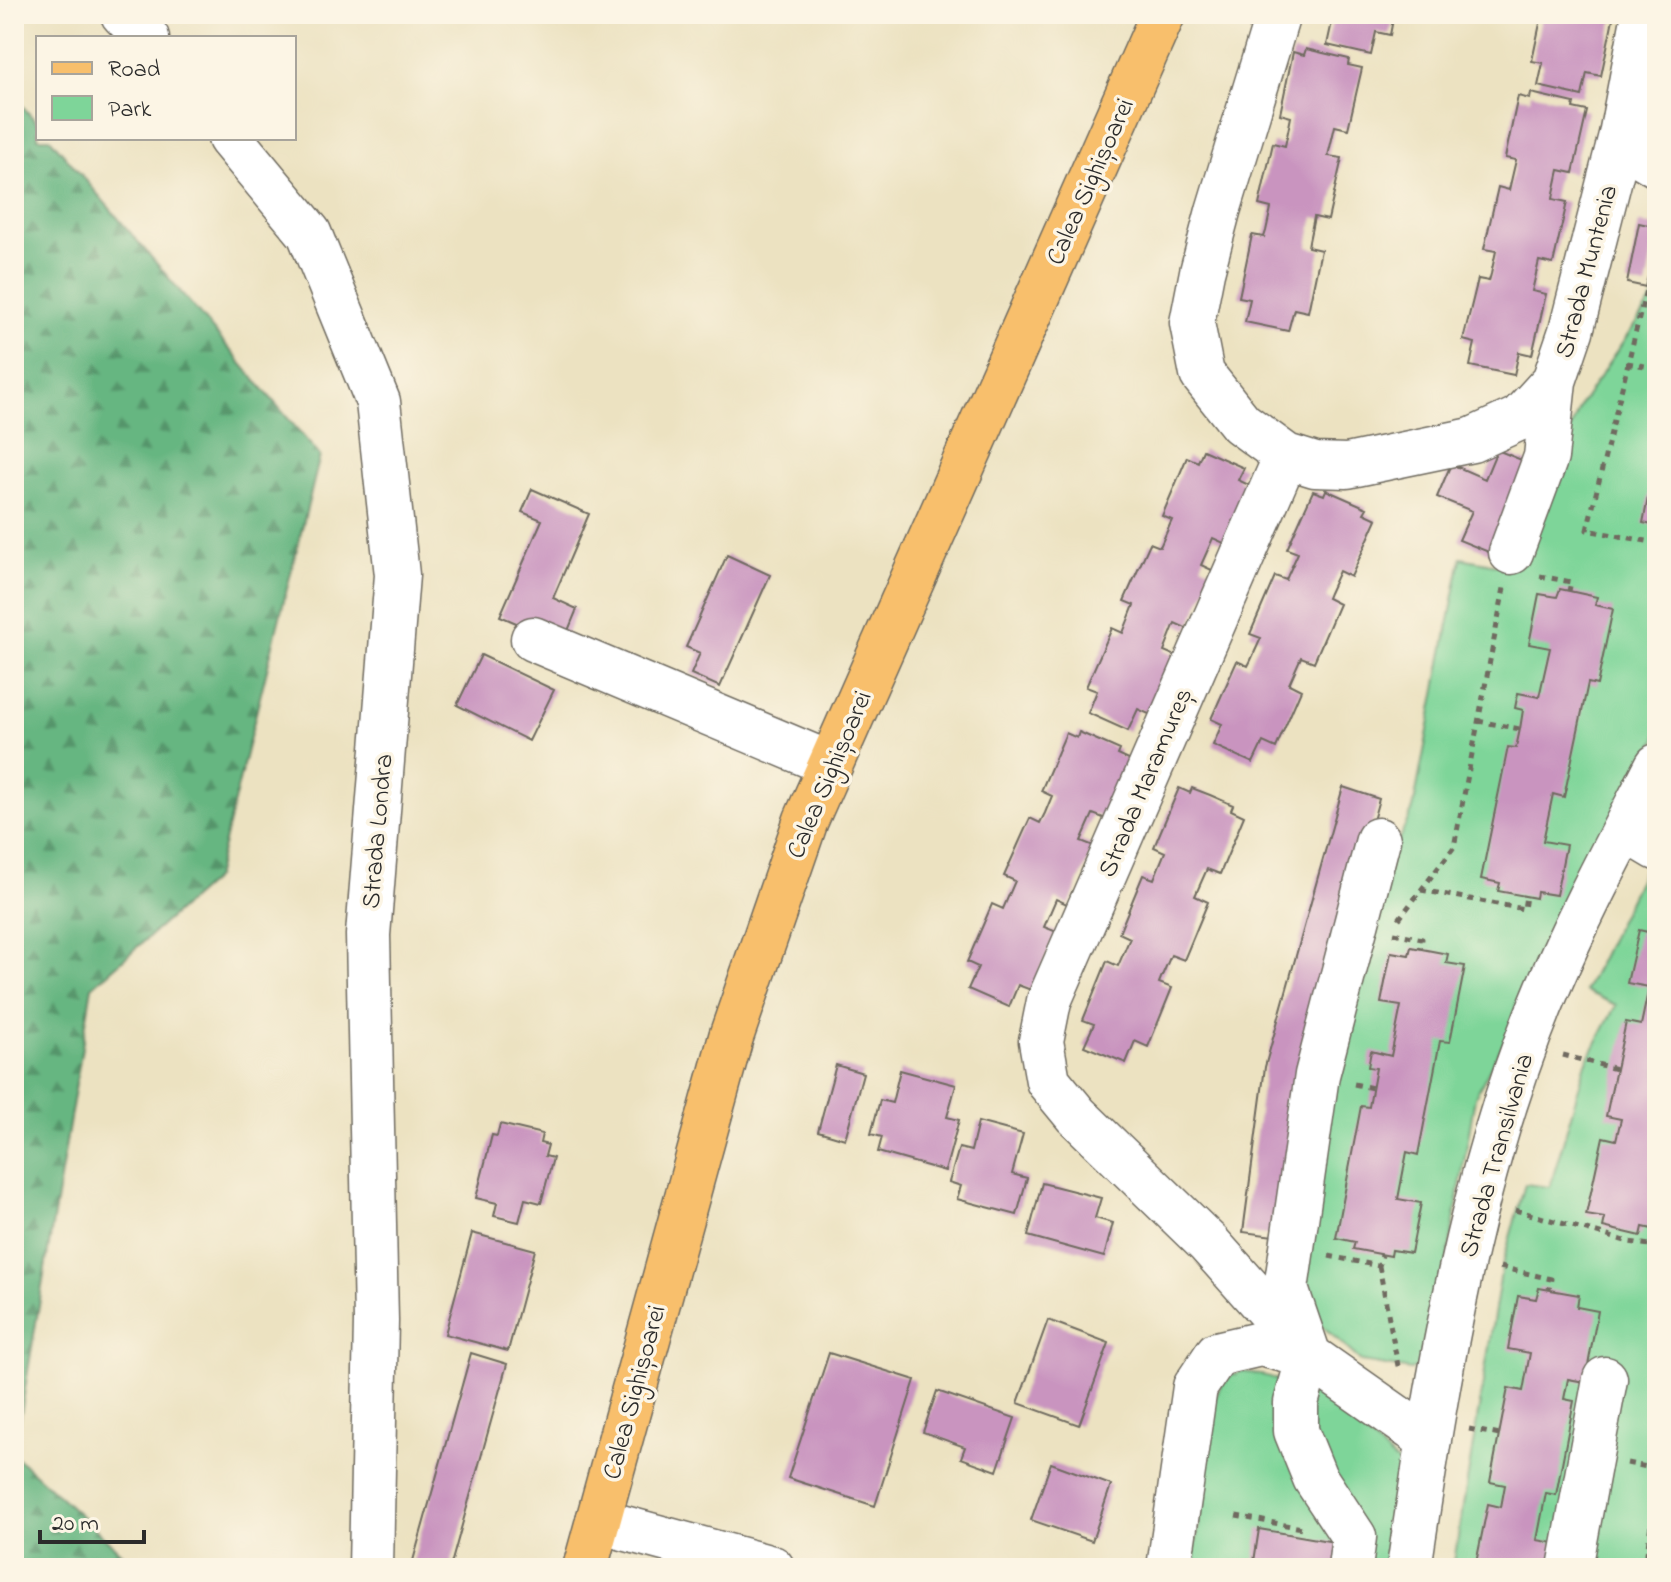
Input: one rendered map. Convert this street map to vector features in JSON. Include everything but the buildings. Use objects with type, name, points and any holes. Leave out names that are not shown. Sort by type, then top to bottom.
[{"type":"main road","name":"Calea Sighișoarei","points":[[585,1568],[731,1037],[806,820],[1163,14]]},
{"type":"street","points":[[123,14],[145,36]]},
{"type":"street","points":[[1278,14],[1218,211],[1192,323],[1202,374],[1241,423],[1286,456]]},
{"type":"street","name":"Strada Muntenia","points":[[1286,456],[1315,465],[1347,466],[1472,440],[1520,418],[1554,381],[1571,331],[1621,135],[1644,14]]},
{"type":"street","points":[[1657,44],[1640,135],[1647,159],[1657,165]]},
{"type":"street","name":"Strada Londra","points":[[232,140],[309,233],[378,402],[397,575],[368,935],[376,1321],[371,1568]]},
{"type":"street","points":[[1511,552],[1546,457],[1554,381]]},
{"type":"street","name":"Strada Maramureș","points":[[1286,456],[1049,1001],[1041,1041],[1048,1081],[1076,1115],[1209,1244],[1309,1356],[1431,1431]]},
{"type":"street","points":[[533,639],[830,764]]},
{"type":"street","name":"Strada Transilvania","points":[[1409,1568],[1431,1431],[1478,1197],[1506,1103],[1546,991],[1641,838],[1657,766]]},
{"type":"street","points":[[1352,1552],[1315,1478],[1296,1431],[1296,1403],[1309,1356],[1286,1289],[1317,1075],[1378,840]]},
{"type":"street","points":[[1169,1568],[1195,1387],[1217,1354],[1260,1344],[1309,1356]]},
{"type":"street","points":[[1570,1568],[1605,1379]]},
{"type":"street","points":[[598,1521],[772,1568]]},
{"type":"path","points":[[1657,245],[1587,530],[1657,543]]},
{"type":"path","points":[[1627,363],[1657,368]]},
{"type":"path","points":[[1420,949],[1422,939],[1389,932],[1454,847],[1511,552]]},
{"type":"path","points":[[1478,721],[1520,729]]},
{"type":"path","points":[[1421,890],[1524,909],[1526,896]]},
{"type":"path","points":[[1550,1052],[1616,1069]]},
{"type":"path","points":[[1510,1209],[1629,1242],[1657,1246]]},
{"type":"path","points":[[1629,1242],[1631,1234]]},
{"type":"path","points":[[1324,1255],[1379,1266]]},
{"type":"path","points":[[1382,1255],[1379,1266],[1431,1431],[1500,1435]]},
{"type":"path","points":[[1489,1264],[1551,1279],[1549,1289]]},
{"type":"path","points":[[1645,1568],[1657,1480]]},
{"type":"path","points":[[1236,1516],[1352,1552]]},
{"type":"green space","points":[[14,96],[36,122],[36,140],[52,140],[320,456],[215,878],[92,987],[14,1455]]},
{"type":"green space","points":[[1657,281],[1657,738],[1583,890],[1475,1097],[1440,1305],[1427,1362],[1411,1370],[1362,1362],[1319,1323],[1301,1262],[1334,1040],[1385,868],[1413,809],[1461,558],[1513,568],[1581,404],[1653,298]]},
{"type":"green space","points":[[1657,842],[1657,1568],[1453,1568],[1502,1266],[1525,1184],[1550,1187],[1586,1063],[1616,1005],[1585,991]]},
{"type":"green space","points":[[1242,1371],[1270,1377],[1322,1397],[1399,1464],[1413,1496],[1404,1568],[1191,1568],[1199,1526],[1197,1465],[1208,1411],[1224,1379]]},
{"type":"green space","points":[[14,1455],[138,1568],[14,1568]]}]
